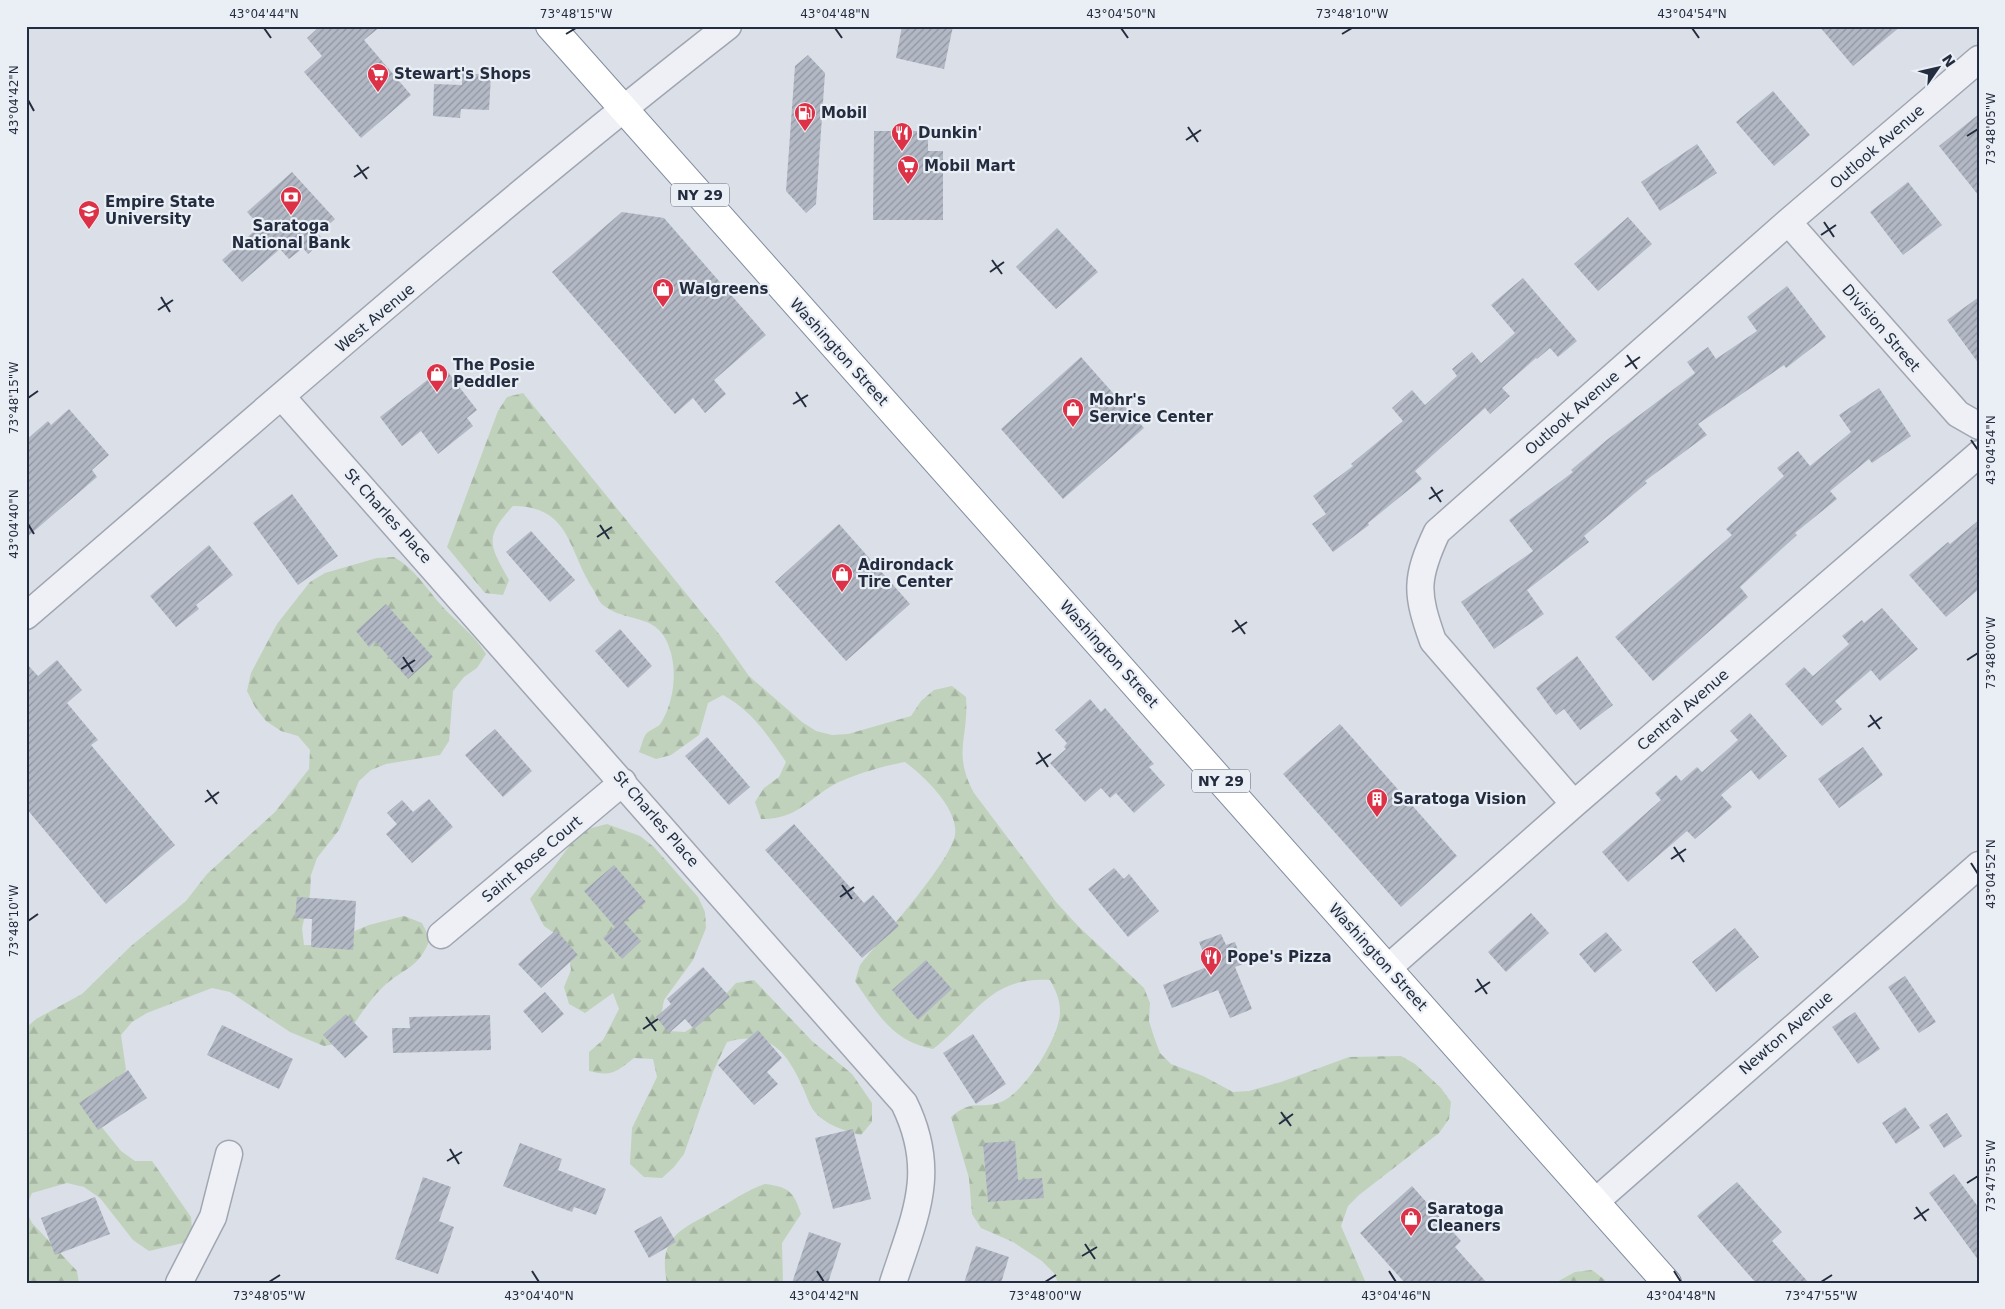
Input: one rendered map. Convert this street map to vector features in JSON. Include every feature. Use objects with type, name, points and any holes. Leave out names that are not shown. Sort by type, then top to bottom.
[{"type":"highway","name":"Washington Street","points":[[550,26],[1667,1283]]},
{"type":"street","name":"West Avenue","points":[[26,616],[282,397],[624,110],[728,26]]},
{"type":"street","name":"Outlook Avenue","points":[[1574,804],[1433,641],[1423,614],[1419,588],[1423,563],[1437,532],[1788,222],[1979,59]]},
{"type":"street","name":"Division Street","points":[[1788,222],[1958,414],[1979,426]]},
{"type":"street","name":"St Charles Place","points":[[282,397],[904,1103],[914,1123],[920,1144],[922,1174],[916,1211],[893,1283]]},
{"type":"street","name":"Central Avenue","points":[[1388,968],[1574,804],[1979,454]]},
{"type":"street","name":"Saint Rose Court","points":[[440,935],[623,782]]},
{"type":"street","name":"Newton Avenue","points":[[1595,1202],[1979,865]]},
{"type":"street","points":[[179,1283],[213,1217],[229,1154]]},
{"type":"green space","points":[[523,393],[719,634],[749,676],[802,722],[816,731],[832,735],[848,734],[911,716],[921,701],[934,690],[952,686],[966,697],[963,755],[967,779],[974,793],[1056,902],[1078,926],[1144,988],[1150,1003],[1149,1021],[1154,1037],[1160,1053],[1171,1064],[1203,1076],[1233,1092],[1249,1091],[1281,1082],[1349,1057],[1401,1056],[1415,1064],[1441,1088],[1451,1102],[1449,1119],[1439,1133],[1359,1195],[1348,1206],[1341,1226],[1366,1283],[1058,1283],[1054,1273],[1042,1261],[1013,1242],[981,1228],[972,1214],[969,1178],[951,1117],[971,1106],[1001,1102],[1010,1097],[1030,1076],[1047,1049],[1058,1023],[1059,1003],[1050,980],[1029,981],[1012,985],[997,992],[984,1001],[948,1037],[933,1049],[907,1040],[887,1024],[855,981],[860,965],[928,882],[950,848],[955,835],[952,815],[939,794],[930,784],[905,762],[863,773],[839,782],[785,816],[761,819],[755,802],[764,788],[779,777],[786,762],[766,733],[751,716],[743,708],[723,695],[708,703],[699,735],[671,755],[656,759],[639,752],[646,734],[660,725],[671,698],[674,671],[671,653],[666,639],[651,624],[613,611],[602,604],[585,575],[565,533],[557,522],[546,514],[532,508],[513,506],[497,526],[493,542],[497,559],[509,580],[503,595],[485,593],[447,547],[498,411],[507,397]]},
{"type":"green space","points":[[394,557],[414,573],[441,605],[476,640],[486,654],[477,668],[464,677],[453,691],[449,741],[440,755],[386,764],[371,770],[359,781],[339,830],[317,858],[311,875],[310,894],[302,928],[304,945],[322,945],[369,925],[404,916],[422,923],[430,939],[421,957],[377,993],[341,1043],[324,1046],[290,1032],[230,992],[212,988],[147,1013],[132,1022],[121,1035],[126,1070],[114,1083],[100,1125],[121,1151],[135,1161],[152,1161],[191,1217],[192,1229],[183,1243],[149,1251],[133,1240],[100,1198],[84,1187],[67,1183],[32,1193],[26,1207],[26,1028],[36,1019],[82,994],[131,946],[186,901],[207,874],[275,812],[309,769],[310,750],[298,736],[281,731],[266,721],[255,707],[247,691],[251,673],[277,624],[310,582],[325,573],[377,558]]},
{"type":"green space","points":[[607,824],[640,836],[654,847],[698,897],[705,912],[706,928],[693,960],[664,1000],[661,1015],[668,1031],[685,1032],[700,1022],[736,983],[754,980],[812,1041],[852,1074],[872,1103],[872,1122],[861,1135],[836,1127],[814,1111],[792,1065],[776,1048],[767,1042],[756,1039],[743,1039],[727,1042],[713,1072],[684,1154],[674,1167],[662,1178],[644,1177],[630,1164],[632,1128],[657,1077],[653,1059],[634,1058],[618,1070],[609,1073],[589,1071],[589,1052],[603,1040],[619,1009],[613,993],[585,1013],[569,1004],[564,987],[571,970],[569,952],[560,937],[544,926],[530,899],[576,837],[591,828]]},
{"type":"green space","points":[[765,1184],[780,1187],[789,1192],[796,1200],[801,1214],[782,1243],[783,1283],[667,1283],[666,1254],[676,1236],[694,1222],[746,1192]]},
{"type":"green space","points":[[26,1210],[32,1223],[77,1271],[79,1283],[26,1283]]},
{"type":"green space","points":[[1592,1270],[1605,1280],[1604,1283],[1555,1283],[1575,1272]]},
{"type":"building","points":[[320,26],[381,26],[364,40],[411,95],[361,138],[304,72],[322,56],[307,38]]},
{"type":"building","points":[[902,26],[953,26],[944,69],[896,58]]},
{"type":"building","points":[[1819,26],[1901,26],[1853,66]]},
{"type":"building","name":"Mobil","points":[[808,55],[825,73],[816,204],[806,213],[786,191],[795,66]]},
{"type":"building","points":[[462,73],[491,75],[489,110],[461,109],[460,118],[433,116],[434,84],[462,85]]},
{"type":"building","points":[[1773,91],[1810,135],[1774,166],[1736,122]]},
{"type":"building","points":[[1979,114],[1979,196],[1939,146]]},
{"type":"building","name":"Mobil Mart","points":[[874,131],[928,131],[928,151],[943,151],[943,220],[873,220]]},
{"type":"building","points":[[1697,144],[1717,173],[1660,211],[1641,182]]},
{"type":"building","name":"Saratoga National Bank","points":[[292,172],[335,219],[318,234],[324,240],[308,254],[303,248],[289,259],[280,249],[242,282],[222,260],[260,226],[247,212]]},
{"type":"building","points":[[1908,182],[1942,225],[1903,255],[1870,212]]},
{"type":"building","name":"Walgreens","points":[[622,212],[664,218],[766,335],[714,380],[726,394],[705,413],[693,398],[675,414],[552,272]]},
{"type":"building","points":[[1628,217],[1652,244],[1598,291],[1574,264]]},
{"type":"building","points":[[1057,228],[1098,272],[1056,309],[1016,267]]},
{"type":"building","points":[[1523,278],[1577,341],[1558,357],[1550,348],[1536,358],[1502,388],[1510,396],[1490,414],[1485,408],[1415,471],[1422,479],[1368,523],[1369,525],[1333,552],[1312,524],[1326,514],[1313,496],[1353,466],[1351,464],[1403,421],[1392,408],[1412,390],[1425,405],[1457,376],[1452,369],[1472,352],[1481,363],[1515,333],[1491,305]]},
{"type":"building","points":[[1787,286],[1826,337],[1786,368],[1784,365],[1698,424],[1707,435],[1645,481],[1647,483],[1584,536],[1589,542],[1527,590],[1544,614],[1494,649],[1461,602],[1533,551],[1509,520],[1573,472],[1571,470],[1608,439],[1695,373],[1687,362],[1708,347],[1716,359],[1757,331],[1747,317]]},
{"type":"building","points":[[1979,297],[1979,364],[1947,320]]},
{"type":"building","name":"Mohr's Service Center","points":[[1081,357],[1144,428],[1063,499],[1001,429]]},
{"type":"building","name":"The Posie Peddler","points":[[444,367],[477,410],[467,418],[473,426],[438,454],[421,431],[402,446],[380,417]]},
{"type":"building","points":[[1879,388],[1911,436],[1872,463],[1869,459],[1830,491],[1837,499],[1795,533],[1797,535],[1740,587],[1748,597],[1653,681],[1615,637],[1732,535],[1726,529],[1784,476],[1777,468],[1798,451],[1810,466],[1851,432],[1839,415]]},
{"type":"building","points":[[69,409],[109,455],[92,470],[97,477],[26,538],[26,440],[48,421],[51,425]]},
{"type":"building","points":[[292,494],[338,556],[298,585],[253,523]]},
{"type":"building","points":[[1979,520],[1979,589],[1946,617],[1909,575],[1948,542],[1950,544]]},
{"type":"building","name":"Adirondack Tire Center","points":[[839,524],[910,604],[846,661],[775,582]]},
{"type":"building","points":[[531,531],[575,580],[550,602],[506,552]]},
{"type":"building","points":[[209,545],[233,575],[196,605],[199,609],[176,627],[150,596]]},
{"type":"building","points":[[386,604],[433,657],[408,679],[375,641],[369,647],[356,631]]},
{"type":"building","points":[[1882,608],[1918,649],[1880,681],[1871,670],[1835,701],[1842,709],[1822,726],[1785,684],[1804,667],[1813,676],[1849,644],[1842,636],[1862,620],[1864,623]]},
{"type":"building","points":[[620,629],[652,666],[628,688],[595,651]]},
{"type":"building","points":[[1577,656],[1613,705],[1580,730],[1564,709],[1556,715],[1536,688]]},
{"type":"building","points":[[57,660],[82,690],[67,703],[98,740],[91,745],[175,845],[106,904],[26,808],[26,663],[38,676]]},
{"type":"building","points":[[1090,699],[1101,712],[1105,708],[1154,764],[1149,767],[1165,785],[1134,813],[1116,793],[1110,798],[1101,788],[1085,802],[1050,763],[1066,749],[1064,747],[1067,743],[1055,730]]},
{"type":"building","points":[[1750,713],[1787,756],[1759,780],[1751,770],[1721,795],[1732,807],[1695,839],[1687,831],[1628,882],[1602,852],[1661,800],[1655,793],[1676,775],[1681,781],[1697,767],[1702,772],[1738,740],[1730,731]]},
{"type":"building","name":"Saratoga Vision","points":[[1340,724],[1457,856],[1401,907],[1283,774]]},
{"type":"building","points":[[495,729],[532,771],[503,797],[465,755]]},
{"type":"building","points":[[707,737],[750,787],[729,805],[685,756]]},
{"type":"building","points":[[1863,747],[1883,775],[1839,808],[1818,779]]},
{"type":"building","points":[[429,799],[453,827],[412,863],[386,834],[397,824],[387,813],[402,800],[413,812]]},
{"type":"building","points":[[794,824],[864,903],[873,895],[899,926],[862,958],[765,850]]},
{"type":"building","points":[[614,865],[646,902],[624,922],[641,941],[622,959],[603,938],[615,927],[584,891]]},
{"type":"building","points":[[1114,868],[1124,879],[1129,874],[1159,911],[1128,937],[1088,889]]},
{"type":"building","points":[[297,897],[356,901],[353,950],[311,947],[312,919],[295,918]]},
{"type":"building","points":[[1531,913],[1549,933],[1506,972],[1488,952]]},
{"type":"building","points":[[1735,928],[1759,957],[1716,992],[1692,962]]},
{"type":"building","points":[[556,930],[578,955],[541,988],[518,964]]},
{"type":"building","points":[[1606,932],[1622,950],[1595,973],[1579,954]]},
{"type":"building","name":"Pope's Pizza","points":[[1221,934],[1226,945],[1235,942],[1243,964],[1235,967],[1252,1009],[1230,1018],[1218,990],[1172,1008],[1163,985],[1209,966],[1199,942]]},
{"type":"building","points":[[926,960],[952,989],[918,1020],[892,990]]},
{"type":"building","points":[[703,967],[730,997],[694,1029],[685,1019],[669,1033],[656,1017],[671,1004],[667,999]]},
{"type":"building","points":[[1905,976],[1936,1022],[1919,1033],[1888,987]]},
{"type":"building","points":[[545,992],[564,1014],[542,1033],[523,1011]]},
{"type":"building","points":[[1855,1012],[1880,1049],[1858,1064],[1832,1027]]},
{"type":"building","points":[[346,1014],[368,1037],[345,1058],[323,1035]]},
{"type":"building","points":[[490,1015],[491,1050],[393,1053],[392,1028],[410,1028],[409,1017]]},
{"type":"building","points":[[222,1025],[293,1059],[279,1089],[207,1055]]},
{"type":"building","points":[[758,1030],[782,1058],[767,1072],[778,1084],[754,1105],[718,1065]]},
{"type":"building","points":[[973,1034],[1006,1084],[976,1104],[943,1053]]},
{"type":"building","points":[[128,1070],[147,1098],[98,1130],[79,1103]]},
{"type":"building","points":[[1905,1107],[1920,1128],[1896,1144],[1882,1123]]},
{"type":"building","points":[[1947,1113],[1962,1136],[1944,1148],[1929,1125]]},
{"type":"building","points":[[853,1129],[871,1199],[833,1209],[815,1138]]},
{"type":"building","points":[[1015,1141],[1018,1180],[1042,1178],[1044,1198],[988,1202],[983,1143]]},
{"type":"building","points":[[520,1143],[562,1159],[558,1170],[606,1189],[596,1215],[574,1207],[572,1212],[503,1186]]},
{"type":"building","points":[[1954,1174],[1979,1208],[1979,1261],[1929,1193]]},
{"type":"building","points":[[423,1177],[451,1187],[439,1221],[454,1227],[438,1274],[395,1259]]},
{"type":"building","points":[[1737,1182],[1782,1232],[1772,1241],[1809,1283],[1756,1283],[1697,1216]]},
{"type":"building","name":"Saratoga Cleaners","points":[[1412,1186],[1461,1241],[1455,1247],[1487,1283],[1405,1283],[1360,1233]]},
{"type":"building","points":[[95,1197],[110,1234],[55,1255],[41,1218]]},
{"type":"building","points":[[661,1216],[676,1242],[649,1258],[634,1231]]},
{"type":"building","points":[[809,1232],[841,1243],[828,1283],[792,1283]]},
{"type":"building","points":[[976,1246],[1009,1257],[1001,1283],[964,1283]]},
{"type":"place","name":"Stewart's Shops","points":[[378,93]]},
{"type":"place","name":"Mobil","points":[[805,132]]},
{"type":"place","name":"Dunkin'","points":[[902,152]]},
{"type":"place","name":"Mobil Mart","points":[[908,185]]},
{"type":"place","name":"Saratoga National Bank","points":[[291,216]]},
{"type":"place","name":"Empire State University","points":[[89,230]]},
{"type":"place","name":"Walgreens","points":[[663,308]]},
{"type":"place","name":"The Posie Peddler","points":[[437,393]]},
{"type":"place","name":"Mohr's Service Center","points":[[1073,428]]},
{"type":"place","name":"Adirondack Tire Center","points":[[842,593]]},
{"type":"place","name":"Saratoga Vision","points":[[1377,818]]},
{"type":"place","name":"Pope's Pizza","points":[[1211,976]]},
{"type":"place","name":"Saratoga Cleaners","points":[[1411,1237]]}]
